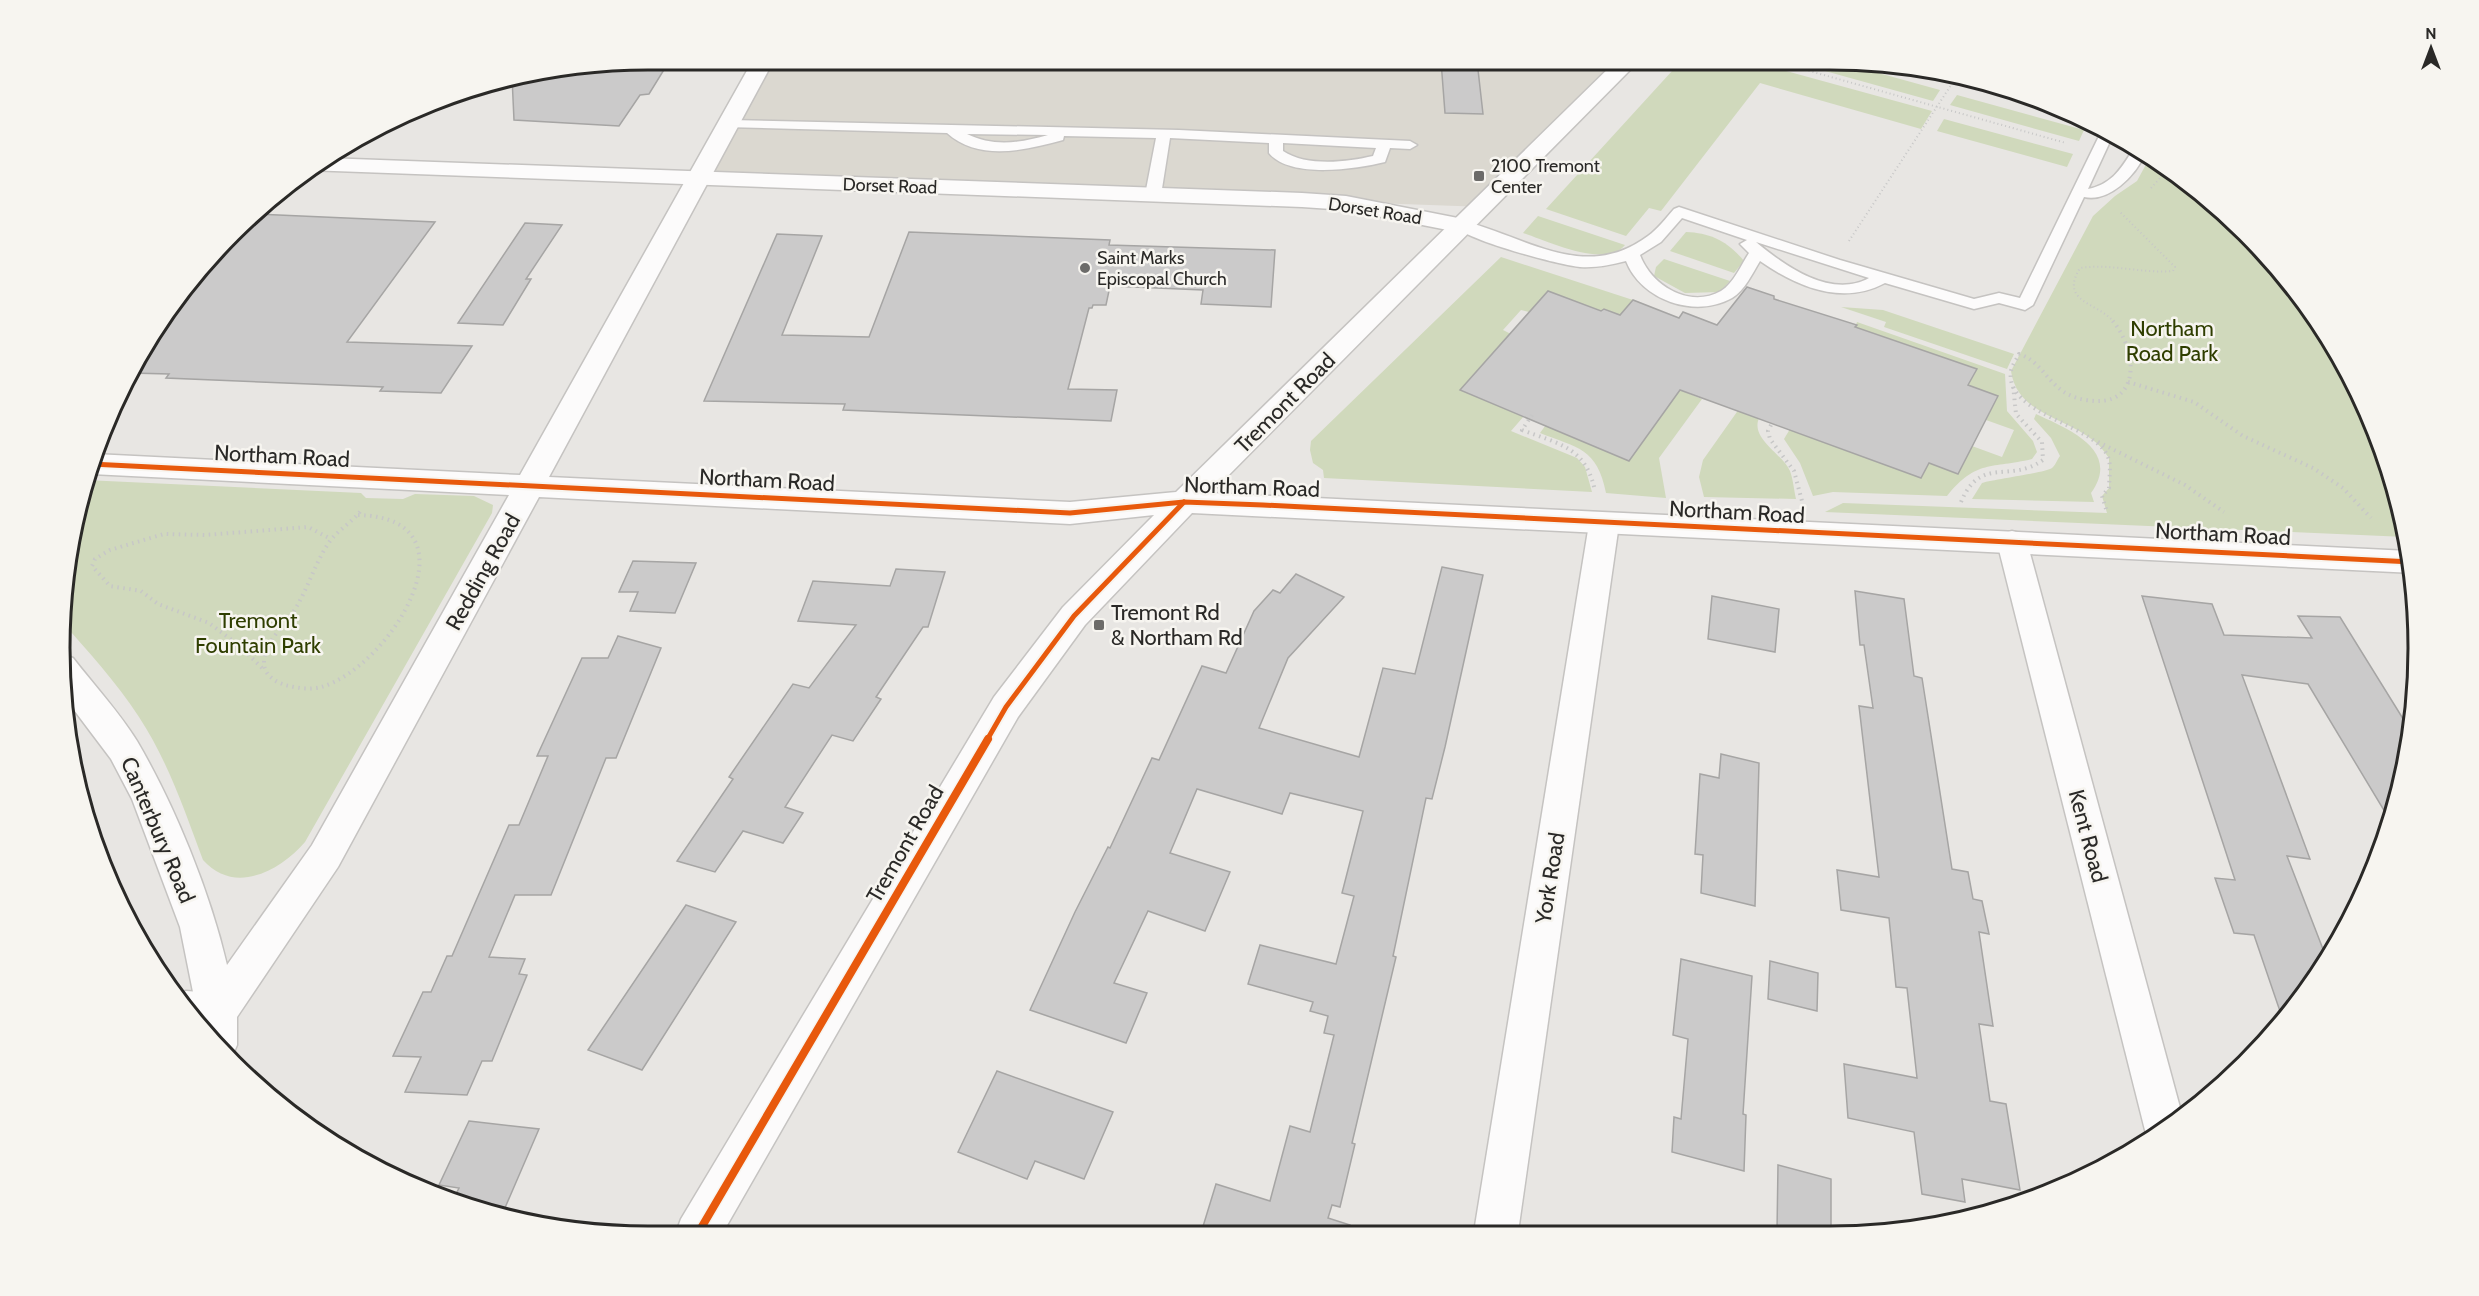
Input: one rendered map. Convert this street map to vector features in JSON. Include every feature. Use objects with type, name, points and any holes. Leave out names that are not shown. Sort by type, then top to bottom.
[{"type":"street","name":"Redding Road","points":[[207,1021],[325,856],[759,70]]},
{"type":"street","name":"Tremont Road","points":[[702,1226],[1005,707],[1074,616],[1142,549],[1185,501],[1619,70]]},
{"type":"street","name":"Dorset Road","points":[[331,166],[1346,203],[1463,226]]},
{"type":"street","name":"Northam Road","points":[[100,464],[1070,513],[1185,501],[1600,512],[2012,542],[2402,561]]},
{"type":"street","name":"York Road","points":[[1497,1226],[1600,512]]},
{"type":"street","name":"Kent Road","points":[[2012,542],[2162,1121]]},
{"type":"street","name":"Canterbury Road","points":[[72,681],[123,748],[148,797],[200,927],[206,1019]]},
{"type":"lane","points":[[730,124],[947,129],[978,144],[1004,148],[1031,146],[1077,132],[1410,145]]},
{"type":"lane","points":[[1153,195],[1164,134]]},
{"type":"lane","points":[[1276,139],[1276,153],[1283,160],[1297,163],[1364,164],[1380,159],[1384,144]]},
{"type":"lane","points":[[1463,226],[1521,247],[1581,263],[1605,263],[1632,255],[1664,233],[1679,212],[1734,232],[1974,304],[1999,298],[2025,305],[2104,139]]},
{"type":"lane","points":[[2079,191],[2090,194],[2123,179],[2132,169],[2136,158]]},
{"type":"lane","points":[[1734,232],[1758,253],[1793,275],[1819,285],[1849,291],[1870,287],[1882,278]]},
{"type":"lane","points":[[1632,255],[1637,270],[1650,285],[1678,299],[1699,302],[1719,299],[1730,293],[1758,253]]},
{"type":"path","points":[[1805,70],[2066,143]]},
{"type":"path","points":[[1834,263],[1952,84]]},
{"type":"path","points":[[1962,502],[1965,490],[1984,473],[2036,467],[2043,460],[2043,442],[2016,414],[2013,404],[2011,371],[2019,354],[2036,362],[2046,380],[2057,388],[2083,400],[2113,400],[2123,393],[2128,382],[2130,363],[2126,345],[2106,314],[2076,294],[2073,284],[2075,276],[2080,268],[2088,266],[2122,266],[2163,273],[2173,271],[2175,267],[2136,225],[2115,207]]},
{"type":"path","points":[[2128,382],[2202,405],[2240,434],[2331,476],[2356,497],[2371,518]]},
{"type":"path","points":[[2013,385],[2031,406],[2094,441],[2185,485],[2224,512]]},
{"type":"path","points":[[1532,415],[1522,430],[1579,454],[1593,472],[1600,512]]},
{"type":"path","points":[[1771,425],[1768,435],[1794,471],[1803,510]]},
{"type":"path","points":[[2094,441],[2109,459],[2109,488],[2102,496],[2106,509]]},
{"type":"path","points":[[264,670],[265,654],[271,642],[297,606],[332,539],[358,515],[363,506]]},
{"type":"path","points":[[332,539],[320,531],[308,528],[206,536],[164,534],[110,550],[95,559],[92,566],[95,572],[111,586],[141,591],[158,604],[209,623],[241,647],[270,678],[284,684],[309,688],[322,687],[346,674],[359,663],[409,607],[418,584],[416,546],[411,534],[390,518],[358,515]]},
{"type":"shaded area","points":[[759,70],[1620,70],[1485,207],[700,179]]},
{"type":"green space","points":[[1783,70],[1932,111],[1921,129],[1760,83],[1661,211],[1649,208],[1626,236],[1546,209],[1672,71]]},
{"type":"green space","points":[[1821,70],[1877,73],[1940,90],[1933,101]]},
{"type":"green space","points":[[1957,95],[2084,130],[2079,141],[1950,105]]},
{"type":"green space","points":[[1944,119],[2073,154],[2067,167],[1937,131]]},
{"type":"green space","name":"Northam Road Park","points":[[2146,164],[2183,190],[2239,240],[2289,296],[2331,359],[2365,427],[2389,499],[2397,537],[1825,512],[1843,503],[2107,513],[2102,496],[2109,488],[2109,458],[2098,445],[2082,433],[2032,406],[2022,397],[2011,371],[2093,216],[2115,196],[2137,181]]},
{"type":"green space","points":[[1538,216],[1625,245],[1616,252],[1590,254],[1561,247],[1523,233]]},
{"type":"green space","points":[[1686,232],[1718,239],[1744,261],[1734,273],[1670,251]]},
{"type":"green space","points":[[1501,257],[1633,300],[1620,315],[1605,309],[1601,311],[1548,291],[1529,312],[1521,310],[1503,330],[1511,334],[1524,416],[1511,431],[1577,458],[1585,467],[1592,492],[1324,478],[1323,470],[1313,463],[1310,450],[1311,441]]},
{"type":"green space","points":[[1664,259],[1730,281],[1720,292],[1685,293],[1654,276],[1656,267]]},
{"type":"green space","points":[[1841,307],[1883,310],[2014,354],[2007,369],[1884,327],[1886,322]]},
{"type":"green space","points":[[1857,322],[2005,374],[2007,411],[2033,441],[2037,452],[2032,459],[1985,467],[1967,476],[1947,496],[1833,492],[1813,496],[1800,463],[1784,439],[1790,429],[1921,478],[1929,463],[1958,474],[1972,446],[2002,457],[2014,430],[1986,420],[1998,396],[1968,385],[1977,369],[1855,327]]},
{"type":"green space","points":[[1680,390],[1702,399],[1659,458],[1666,498],[1606,493],[1602,478],[1591,458],[1575,447],[1540,433],[1548,422],[1559,432],[1628,460]]},
{"type":"green space","points":[[1739,409],[1760,416],[1758,431],[1790,471],[1796,499],[1704,497],[1699,477],[1703,460]]},
{"type":"green space","points":[[2036,414],[2076,434],[2096,453],[2100,465],[2099,478],[2091,493],[2094,502],[1972,499],[1982,483],[2040,472],[2054,466],[2060,456],[2051,438],[2034,419]]},
{"type":"green space","name":"Tremont Fountain Park","points":[[96,480],[361,493],[366,498],[403,499],[415,494],[474,496],[493,505],[492,513],[305,842],[282,862],[256,875],[242,878],[228,876],[215,871],[203,860],[159,751],[130,704],[71,632],[75,573]]},
{"type":"building","points":[[664,70],[649,94],[640,95],[619,126],[514,120],[512,87],[573,75]]},
{"type":"building","points":[[1442,70],[1478,70],[1483,114],[1445,113]]},
{"type":"building","points":[[267,214],[435,222],[347,342],[472,346],[441,393],[380,391],[383,387],[166,378],[169,374],[140,373],[190,296],[214,267]]},
{"type":"building","points":[[525,223],[562,225],[526,279],[531,279],[503,325],[458,323]]},
{"type":"building","points":[[909,232],[1110,240],[1109,245],[1275,250],[1271,307],[1201,304],[1203,290],[1110,286],[1106,305],[1093,305],[1089,308],[1068,389],[1117,390],[1111,421],[843,410],[845,404],[704,401],[777,234],[822,236],[782,335],[869,337]]},
{"type":"building","points":[[1747,287],[1774,296],[1774,299],[1857,325],[1855,327],[1977,369],[1968,385],[1998,396],[1958,474],[1929,463],[1921,478],[1680,390],[1629,461],[1460,390],[1548,291],[1601,311],[1604,309],[1620,315],[1633,300],[1679,318],[1683,312],[1717,325]]},
{"type":"building","points":[[633,561],[696,563],[675,613],[630,611],[638,592],[619,592]]},
{"type":"building","points":[[1442,567],[1483,575],[1432,799],[1426,798],[1393,956],[1396,957],[1352,1143],[1355,1144],[1340,1207],[1332,1205],[1328,1218],[1350,1226],[1203,1226],[1216,1184],[1270,1201],[1290,1126],[1310,1132],[1334,1035],[1324,1033],[1328,1016],[1310,1011],[1313,1002],[1248,984],[1260,945],[1336,964],[1354,896],[1342,893],[1363,811],[1290,793],[1282,814],[1197,789],[1170,853],[1230,872],[1205,931],[1148,911],[1114,983],[1147,993],[1126,1043],[1030,1010],[1075,912],[1108,847],[1110,848],[1152,758],[1159,760],[1202,666],[1226,673],[1254,611],[1273,590],[1280,593],[1296,574],[1344,597],[1288,658],[1259,728],[1359,757],[1383,668],[1415,674]]},
{"type":"building","points":[[896,569],[945,572],[928,627],[923,627],[876,697],[881,699],[853,741],[832,735],[785,807],[803,813],[783,843],[743,831],[715,872],[677,861],[733,779],[729,777],[793,684],[809,688],[856,625],[798,621],[813,581],[890,586]]},
{"type":"building","points":[[1855,591],[1904,599],[1914,676],[1922,678],[1952,869],[1968,872],[1973,899],[1982,901],[1989,934],[1979,932],[1993,1026],[1979,1024],[1990,1101],[2006,1104],[2020,1190],[1962,1179],[1965,1202],[1922,1194],[1914,1132],[1848,1118],[1844,1064],[1917,1078],[1907,988],[1896,987],[1889,918],[1841,910],[1837,870],[1879,877],[1859,706],[1873,708],[1864,645],[1860,645]]},
{"type":"building","points":[[1712,596],[1779,609],[1775,652],[1708,639]]},
{"type":"building","points":[[2142,596],[2212,604],[2224,635],[2312,638],[2298,616],[2340,617],[2404,721],[2385,812],[2308,684],[2242,675],[2310,859],[2287,856],[2323,950],[2280,1011],[2254,935],[2234,933],[2215,878],[2235,880]]},
{"type":"building","points":[[618,636],[661,648],[616,758],[606,758],[551,895],[515,895],[489,957],[525,959],[519,974],[527,975],[492,1061],[482,1061],[467,1095],[405,1092],[421,1057],[393,1056],[423,992],[431,992],[447,956],[452,956],[509,825],[519,825],[548,756],[537,756],[582,658],[608,658]]},
{"type":"building","points":[[1721,754],[1759,763],[1755,906],[1701,893],[1703,855],[1695,854],[1700,774],[1719,778]]},
{"type":"building","points":[[686,905],[736,922],[642,1070],[588,1050]]},
{"type":"building","points":[[1681,959],[1752,976],[1743,1114],[1746,1115],[1744,1171],[1672,1152],[1674,1117],[1681,1119],[1688,1039],[1673,1035]]},
{"type":"building","points":[[1770,961],[1818,973],[1817,1011],[1768,999]]},
{"type":"building","points":[[997,1071],[1113,1112],[1084,1179],[1035,1161],[1027,1179],[958,1152]]},
{"type":"building","points":[[469,1121],[539,1129],[505,1207],[457,1193],[459,1188],[439,1185]]},
{"type":"building","points":[[1778,1165],[1831,1179],[1831,1226],[1777,1226]]},
{"type":"cycle path","points":[[100,464],[1070,513],[1184,502],[1263,505],[2402,561]]},
{"type":"cycle path","points":[[702,1226],[1006,707],[1074,616],[1184,502]]},
{"type":"place","name":"2100 Tremont Center","points":[[1479,176]]},
{"type":"place","name":"Saint Marks Episcopal Church","points":[[1085,268]]},
{"type":"place","name":"Tremont Rd & Northam Rd","points":[[1099,625]]}]
